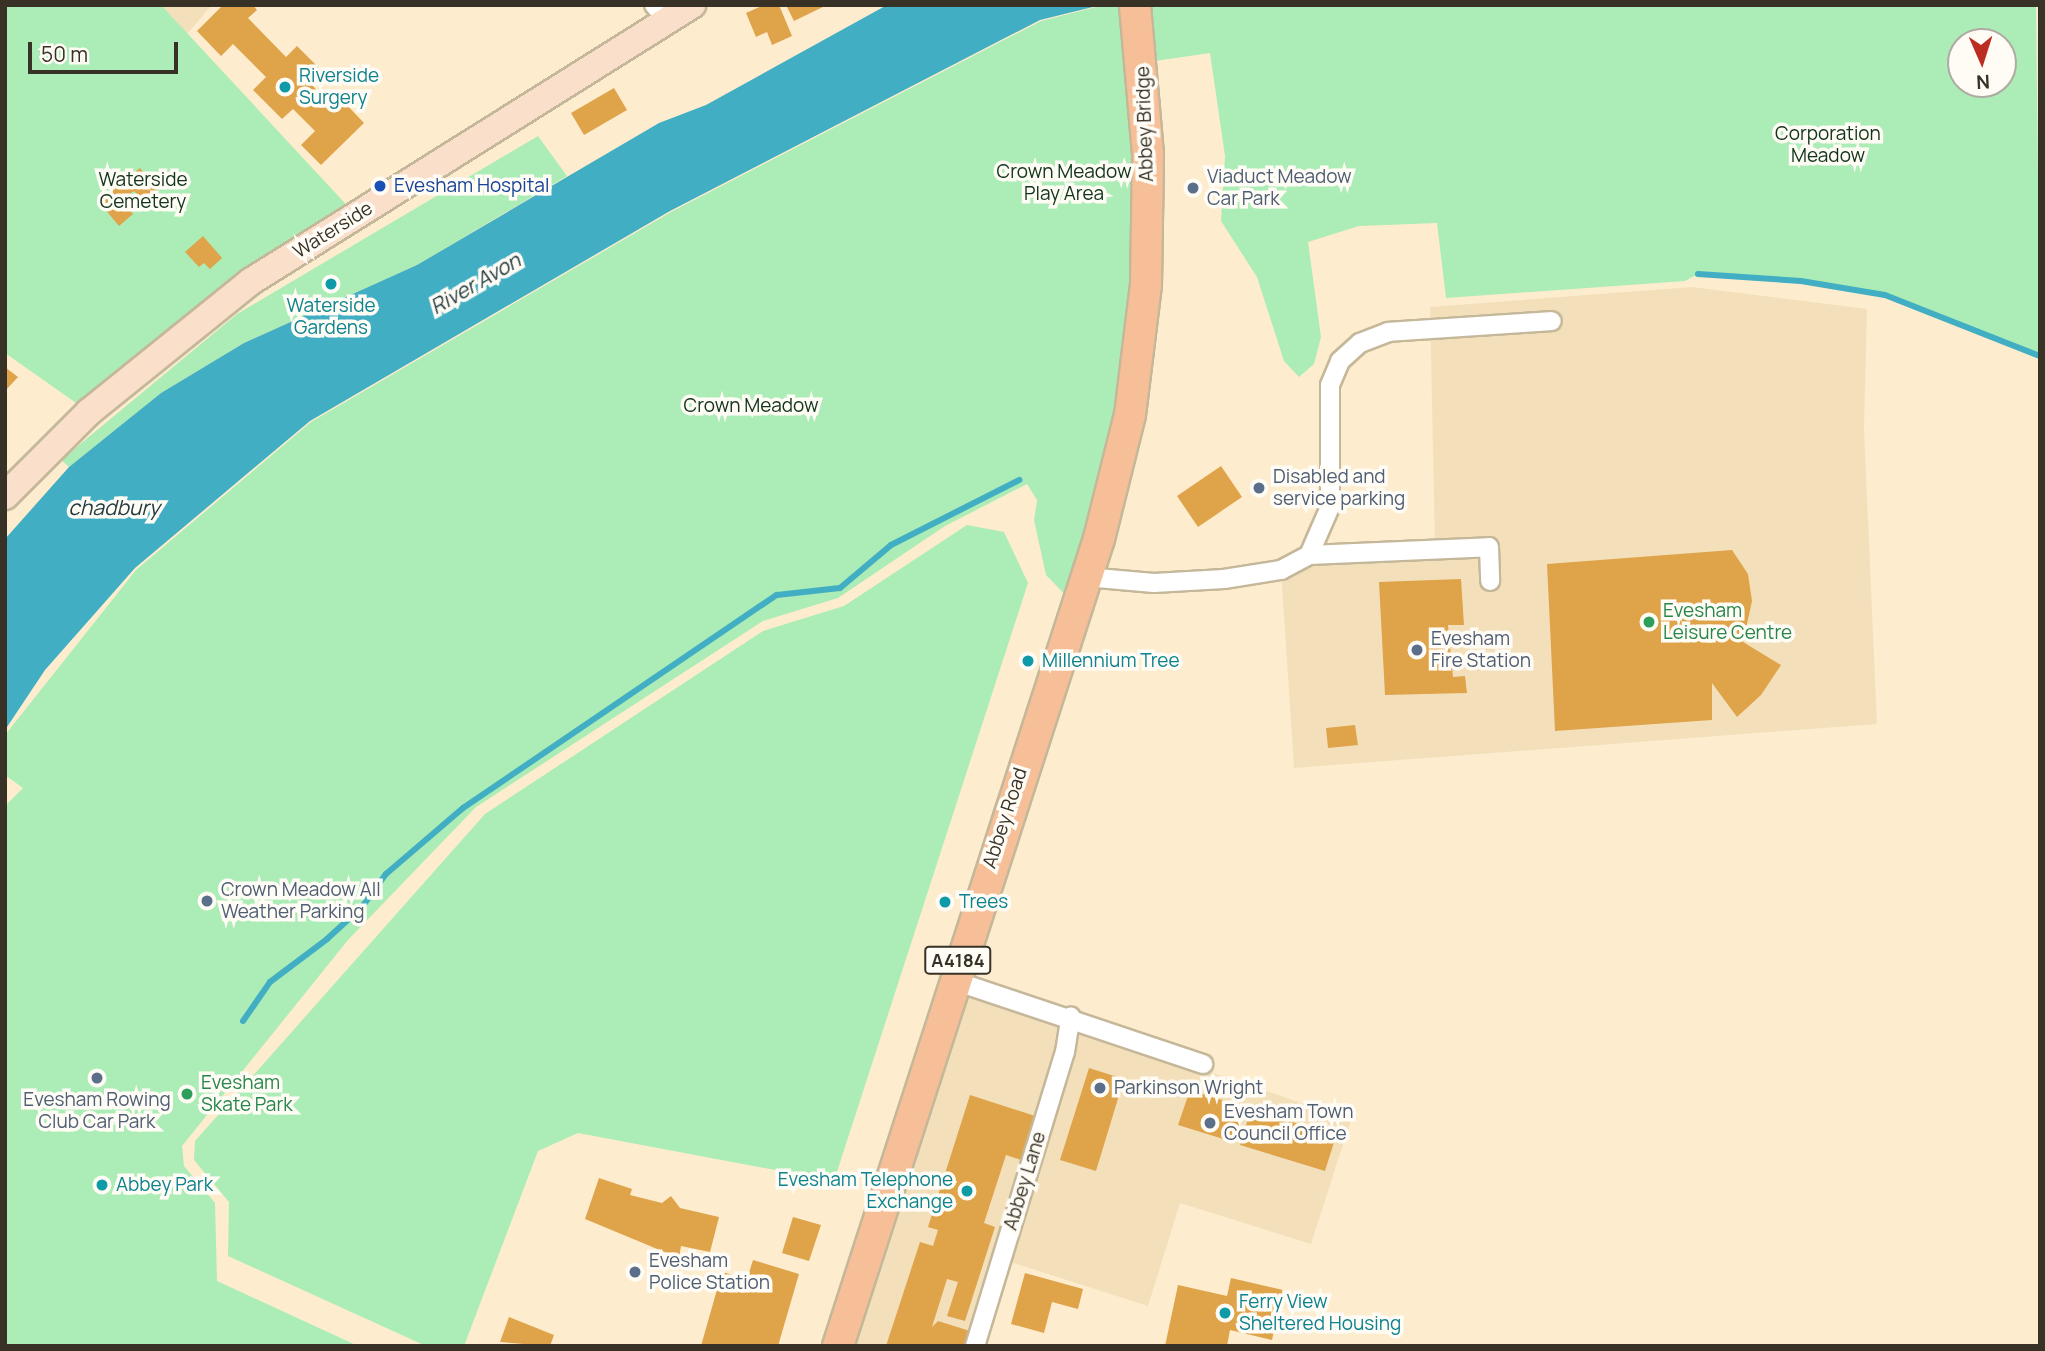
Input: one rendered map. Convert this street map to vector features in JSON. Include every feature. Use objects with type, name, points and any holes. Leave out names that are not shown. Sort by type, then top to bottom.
[{"type":"main road","name":"Waterside","points":[[5,496],[79,421],[250,282],[660,12],[692,5]]},
{"type":"main road","name":"Abbey Bridge","points":[[1135,5],[1148,155],[1146,285]]},
{"type":"main road","name":"Abbey Road","points":[[838,1346],[952,980],[1086,577],[1130,415],[1146,285]]},
{"type":"street","points":[[1309,555],[1330,507],[1331,385],[1340,361],[1360,343],[1388,332],[1552,321]]},
{"type":"street","points":[[1086,577],[1154,583],[1224,579],[1281,570],[1309,555],[1489,547],[1490,581]]},
{"type":"street","points":[[952,980],[1071,1016],[1203,1064]]},
{"type":"street","name":"Abbey Lane","points":[[975,1346],[1065,1052],[1071,1016]]},
{"type":"shaded area","points":[[161,5],[212,5],[187,34]]},
{"type":"shaded area","points":[[1692,287],[1867,309],[1864,428],[1877,724],[1294,768],[1281,570],[1309,555],[1435,547],[1430,307]]},
{"type":"shaded area","points":[[956,994],[1064,1022],[1351,1120],[1311,1244],[1180,1203],[1148,1306],[1004,1260],[978,1346],[845,1346]]},
{"type":"green space","name":"Waterside Cemetery","points":[[5,5],[161,5],[355,214],[89,412],[5,353]]},
{"type":"green space","name":"Crown Meadow","points":[[1104,5],[1129,5],[1143,285],[1074,604],[1046,575],[1034,520],[1037,500],[1027,484],[945,526],[838,598],[763,621],[476,807],[348,940],[182,1146],[184,1166],[215,1203],[217,1281],[358,1346],[5,1346],[5,806],[23,788],[5,775],[5,735],[136,570],[311,422],[671,212],[1041,21]]},
{"type":"green space","name":"Corporation Meadow","points":[[1141,5],[2036,5],[2040,356],[1885,295],[1801,281],[1698,274],[1685,281],[1446,298],[1437,223],[1359,226],[1308,242],[1321,337],[1314,364],[1299,377],[1284,361],[1257,277],[1221,221],[1225,156],[1210,53],[1155,61]]},
{"type":"green space","name":"Waterside Gardens","points":[[538,136],[567,176],[417,265],[244,343],[161,393],[69,467],[61,460],[237,314]]},
{"type":"green space","points":[[967,525],[1004,532],[1028,583],[834,1181],[578,1133],[538,1151],[464,1346],[426,1346],[228,1256],[229,1202],[194,1160],[195,1141],[485,814],[763,631],[844,606]]},
{"type":"water","name":"chadbury","points":[[887,5],[1101,5],[1040,20],[670,211],[310,421],[135,568],[45,670],[5,730],[5,539],[69,467],[161,393],[244,343],[417,265],[659,123],[706,105]]},
{"type":"building","name":"Riverside Surgery","points":[[223,5],[253,5],[257,10],[248,18],[286,57],[297,46],[324,73],[312,85],[337,111],[345,103],[364,123],[321,165],[301,145],[315,131],[293,109],[282,119],[253,90],[266,77],[233,44],[221,56],[197,31]]},
{"type":"building","points":[[764,5],[779,5],[792,36],[772,45],[767,32],[756,37],[746,13]]},
{"type":"building","points":[[786,5],[827,5],[794,21]]},
{"type":"building","points":[[614,88],[627,110],[584,135],[571,113]]},
{"type":"building","points":[[140,168],[158,191],[144,202],[134,191],[122,200],[133,214],[119,226],[98,201]]},
{"type":"building","points":[[203,236],[222,258],[210,269],[204,263],[199,267],[185,252]]},
{"type":"building","points":[[5,367],[18,377],[5,391]]},
{"type":"building","points":[[1221,466],[1242,497],[1198,527],[1177,496]]},
{"type":"building","name":"Evesham Leisure Centre","points":[[1732,550],[1748,574],[1752,601],[1743,642],[1781,665],[1761,695],[1737,717],[1712,683],[1712,720],[1555,731],[1547,564]]},
{"type":"building","name":"Evesham Fire Station","points":[[1461,579],[1464,625],[1448,625],[1453,677],[1465,676],[1467,693],[1385,695],[1379,582]]},
{"type":"building","points":[[1355,725],[1358,745],[1328,748],[1326,728]]},
{"type":"building","points":[[1089,1068],[1124,1079],[1096,1171],[1060,1160]]},
{"type":"building","points":[[1190,1090],[1245,1107],[1233,1142],[1178,1125]]},
{"type":"building","name":"Evesham Telephone Exchange","points":[[970,1095],[1035,1116],[1021,1160],[1006,1155],[984,1223],[995,1227],[965,1321],[947,1316],[958,1282],[947,1279],[932,1327],[938,1321],[970,1331],[965,1346],[886,1346],[920,1242],[933,1246],[938,1230],[928,1227]]},
{"type":"building","points":[[1251,1109],[1336,1136],[1325,1171],[1240,1145]]},
{"type":"building","points":[[599,1178],[632,1189],[630,1195],[662,1203],[671,1196],[680,1208],[719,1217],[710,1252],[681,1246],[679,1258],[585,1219]]},
{"type":"building","points":[[793,1217],[821,1225],[809,1261],[782,1253]]},
{"type":"building","points":[[753,1260],[799,1274],[778,1346],[701,1346],[722,1272],[747,1279]]},
{"type":"building","points":[[1025,1273],[1083,1289],[1078,1309],[1052,1302],[1044,1333],[1011,1324]]},
{"type":"building","name":"Ferry View Sheltered Housing","points":[[1231,1278],[1283,1290],[1272,1340],[1230,1330],[1227,1346],[1165,1346],[1178,1285],[1227,1296]]},
{"type":"building","points":[[509,1317],[554,1335],[550,1346],[500,1342]]},
{"type":"waterway","points":[[1698,274],[1801,281],[1885,295],[2040,356]]},
{"type":"waterway","points":[[243,1021],[270,982],[327,939],[362,907],[386,874],[463,808],[777,595],[840,588],[891,545],[1019,480]]},
{"type":"place","name":"Riverside Surgery","points":[[285,87]]},
{"type":"place","name":"Evesham Hospital","points":[[380,186]]},
{"type":"place","name":"Viaduct Meadow Car Park","points":[[1193,188]]},
{"type":"place","name":"Waterside Gardens","points":[[331,284]]},
{"type":"place","name":"Disabled and service parking","points":[[1259,488]]},
{"type":"place","name":"Evesham Leisure Centre","points":[[1649,622]]},
{"type":"place","name":"Evesham Fire Station","points":[[1417,650]]},
{"type":"place","name":"Millennium Tree","points":[[1028,661]]},
{"type":"place","name":"Crown Meadow All Weather Parking","points":[[207,901]]},
{"type":"place","name":"Trees","points":[[945,902]]},
{"type":"place","name":"Evesham Rowing Club Car Park","points":[[97,1078]]},
{"type":"place","name":"Parkinson Wright","points":[[1100,1088]]},
{"type":"place","name":"Evesham Skate Park","points":[[187,1094]]},
{"type":"place","name":"Evesham Town Council Office","points":[[1210,1123]]},
{"type":"place","name":"Abbey Park","points":[[102,1185]]},
{"type":"place","name":"Evesham Telephone Exchange","points":[[967,1191]]},
{"type":"place","name":"Evesham Police Station","points":[[635,1272]]},
{"type":"place","name":"Ferry View Sheltered Housing","points":[[1225,1313]]},
{"type":"park label","name":"Crown Meadow Play Area","points":[[1064,183]]},
{"type":"water label","name":"River Avon","points":[[475,283]]}]
